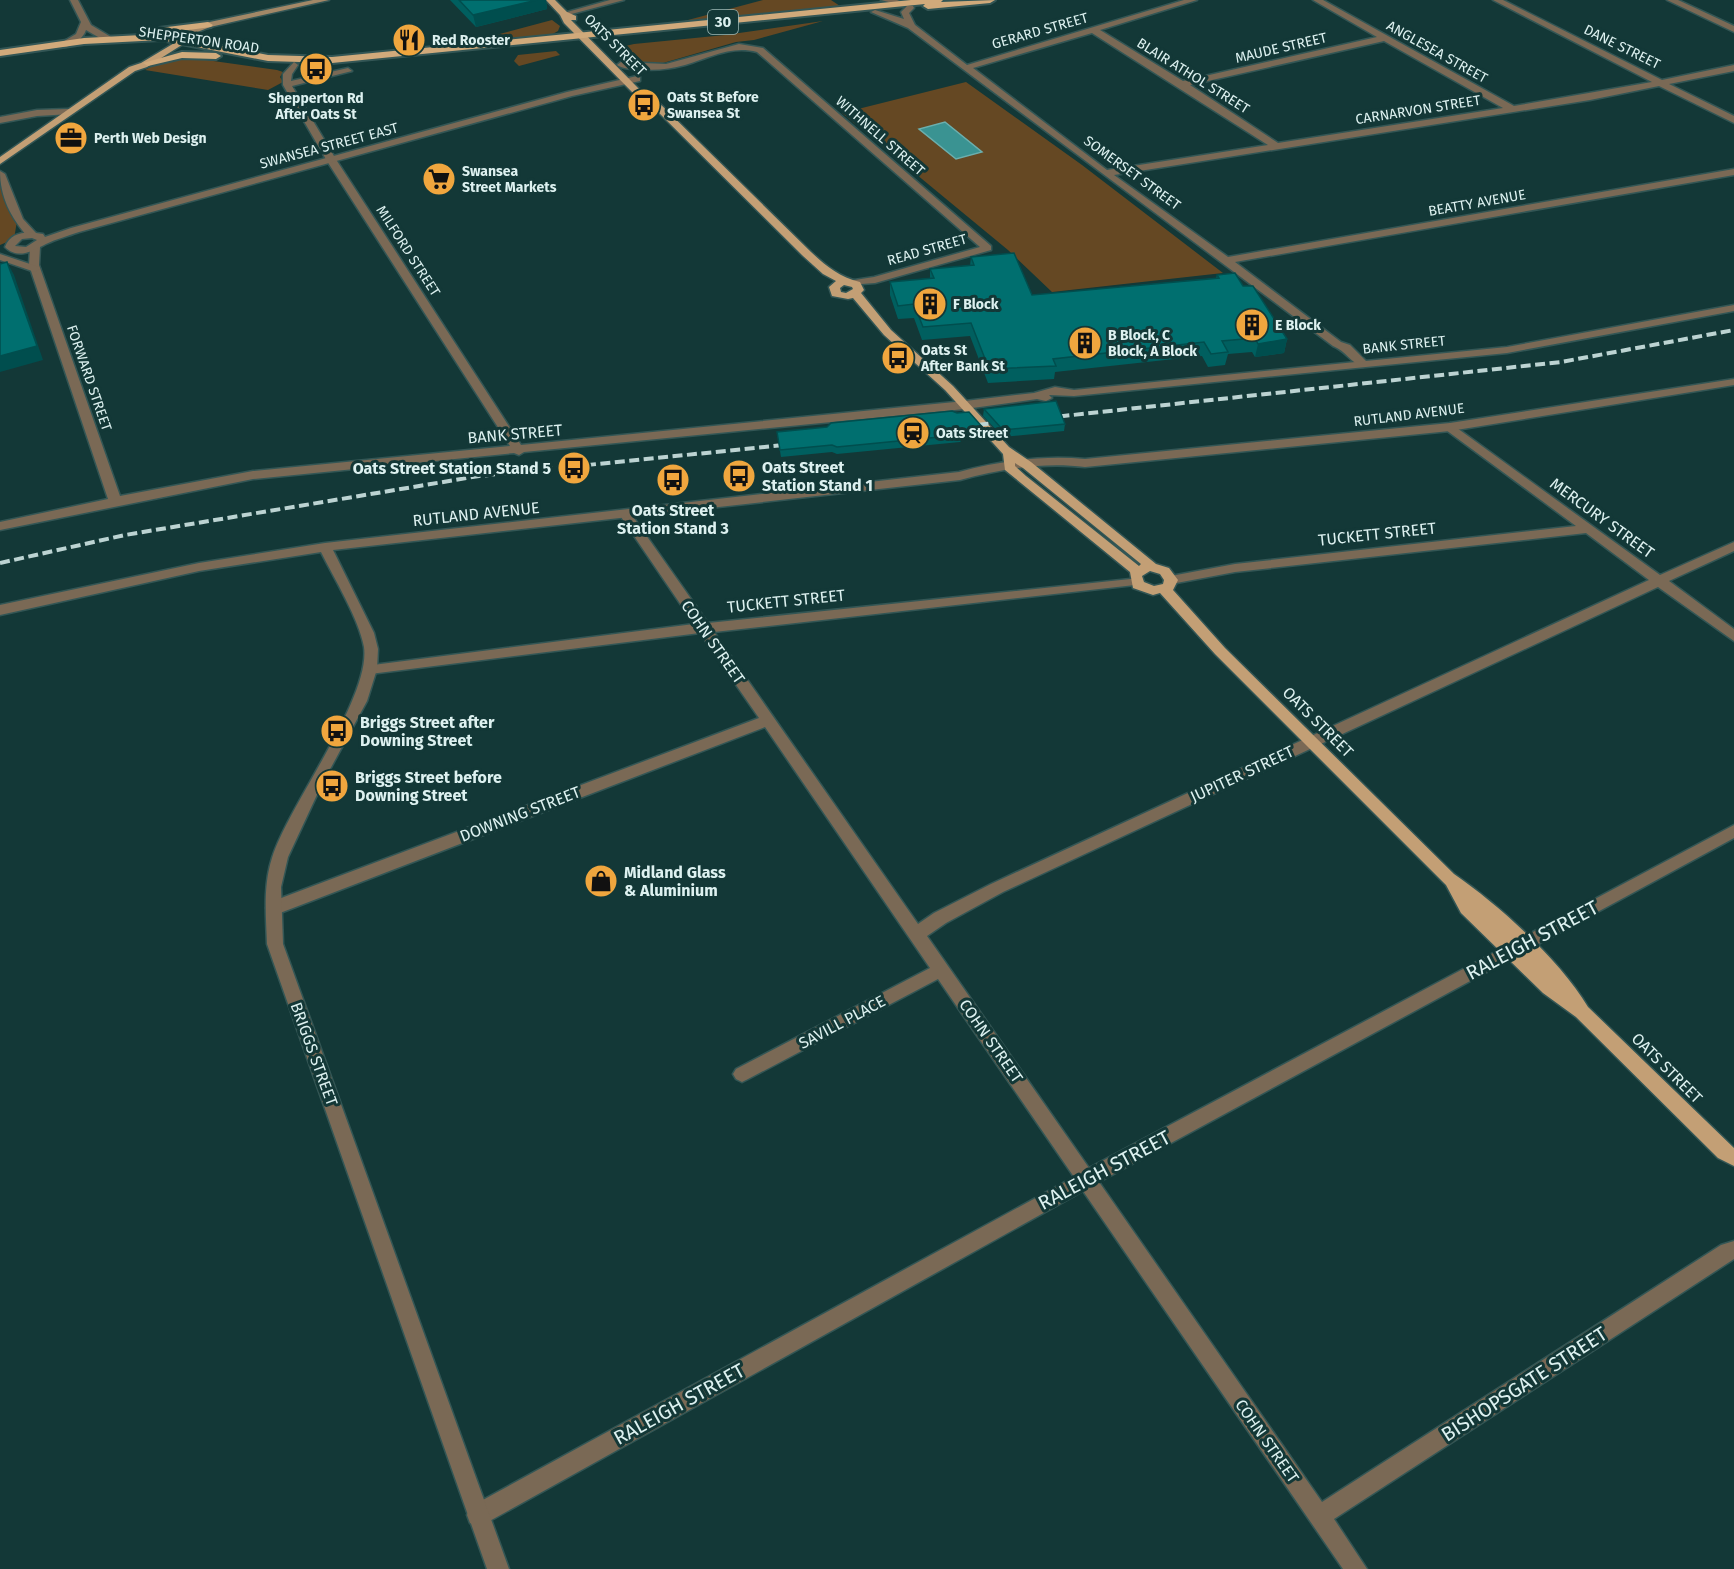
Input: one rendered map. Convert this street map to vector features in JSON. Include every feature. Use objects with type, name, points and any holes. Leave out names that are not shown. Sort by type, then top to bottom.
[{"type":"highway","name":"SHEPPERTON ROAD","points":[[64,45],[112,38],[172,43],[223,57],[294,65],[368,63],[938,0]]},
{"type":"highway","name":"SHEPPERTON ROAD","points":[[64,45],[135,43],[161,46],[184,41],[268,58],[315,61],[590,39],[990,0]]},
{"type":"highway","points":[[112,38],[208,25]]},
{"type":"highway","name":"30","points":[[0,53],[64,45]]},
{"type":"highway","points":[[148,63],[182,55],[223,57]]},
{"type":"main road","points":[[0,160],[132,69],[148,63],[172,43],[208,25],[322,0]]},
{"type":"main road","points":[[184,41],[231,23],[309,6],[322,0]]},
{"type":"main road","name":"OATS STREET","points":[[550,0],[564,14],[567,21],[590,39],[632,80],[646,89],[646,95],[827,272],[853,287]]},
{"type":"main road","points":[[132,69],[134,63],[161,46]]},
{"type":"main road","name":"OATS STREET","points":[[827,272],[836,294],[843,296]]},
{"type":"main road","points":[[834,287],[853,287]]},
{"type":"main road","points":[[853,287],[843,296],[866,310],[898,343],[966,405],[1012,466],[1136,576],[1148,590],[1167,584]]},
{"type":"main road","points":[[853,287],[866,310]]},
{"type":"main road","points":[[1012,466],[1031,469],[1152,567],[1136,576]]},
{"type":"main road","name":"OATS STREET","points":[[1152,567],[1167,573],[1167,584],[1220,651],[1448,878],[1467,908],[1517,948],[1550,988],[1582,1012],[1729,1155],[1734,1171]]},
{"type":"street","points":[[74,0],[85,23],[95,33],[112,38]]},
{"type":"street","points":[[564,14],[621,0]]},
{"type":"street","points":[[862,7],[870,0]]},
{"type":"street","points":[[885,0],[900,3]]},
{"type":"street","name":"GERARD STREET","points":[[964,68],[1193,0]]},
{"type":"street","name":"ANGLESEA STREET","points":[[1317,0],[1512,109]]},
{"type":"street","name":"DANE STREET","points":[[1497,0],[1665,83],[1734,120]]},
{"type":"street","points":[[1671,0],[1734,29]]},
{"type":"street","points":[[910,8],[906,15],[910,19],[911,26]]},
{"type":"street","name":"SOMERSET STREET","points":[[874,12],[888,15],[911,26],[1104,173],[1336,344],[1357,365]]},
{"type":"street","points":[[64,45],[80,35],[85,23]]},
{"type":"street","name":"BLAIR ATHOL STREET","points":[[1094,30],[1276,146]]},
{"type":"street","name":"MAUDE STREET","points":[[1182,84],[1385,38]]},
{"type":"street","name":"WITHNELL STREET","points":[[620,69],[676,64],[736,46],[753,47],[760,50],[987,248]]},
{"type":"street","points":[[294,65],[287,72],[285,79],[287,85],[348,71]]},
{"type":"street","name":"CARNARVON STREET","points":[[1104,173],[1512,109],[1665,83],[1734,68]]},
{"type":"street","name":"SWANSEA STREET EAST","points":[[592,89],[620,69]]},
{"type":"street","name":"SWANSEA STREET EAST","points":[[17,245],[632,80]]},
{"type":"street","name":"MILFORD STREET","points":[[287,85],[332,161],[519,451]]},
{"type":"street","points":[[0,120],[37,113],[68,112]]},
{"type":"street","points":[[26,116],[59,119]]},
{"type":"street","name":"BEATTY AVENUE","points":[[1224,261],[1734,172]]},
{"type":"street","points":[[0,174],[18,220],[37,240]]},
{"type":"street","points":[[17,245],[18,220]]},
{"type":"street","name":"FORWARD STREET","points":[[35,267],[37,240]]},
{"type":"street","points":[[0,245],[17,245]]},
{"type":"street","points":[[0,255],[17,245]]},
{"type":"street","name":"FORWARD STREET","points":[[17,245],[35,267],[115,501]]},
{"type":"street","name":"READ STREET","points":[[853,287],[987,248]]},
{"type":"street","points":[[0,255],[35,267]]},
{"type":"street","name":"BANK STREET","points":[[0,526],[253,475],[519,451],[1037,396],[1069,397],[1074,393],[1507,350],[1734,308]]},
{"type":"street","name":"RUTLAND AVENUE","points":[[0,610],[199,567],[325,547],[960,476],[973,479],[1012,466],[1031,469],[1077,468],[1085,463],[1450,427],[1734,382]]},
{"type":"street","name":"MERCURY STREET","points":[[1450,427],[1734,636]]},
{"type":"street","name":"COHN STREET","points":[[625,514],[1356,1569]]},
{"type":"street","name":"TUCKETT STREET","points":[[1167,584],[1235,568],[1588,528]]},
{"type":"street","name":"JUPITER STREET","points":[[917,934],[997,888],[1734,546]]},
{"type":"street","name":"BRIGGS STREET","points":[[325,547],[367,633],[371,649],[370,669],[360,701],[315,784],[280,857],[273,887],[275,944],[498,1569]]},
{"type":"street","name":"TUCKETT STREET","points":[[370,669],[1136,576]]},
{"type":"street","name":"DOWNING STREET","points":[[274,908],[767,721]]},
{"type":"street","name":"RALEIGH STREET","points":[[478,1515],[1087,1179],[1734,831]]},
{"type":"street","name":"SAVILL PLACE","points":[[742,1074],[941,970]]},
{"type":"street","name":"BISHOPSGATE STREET","points":[[1319,1516],[1732,1248]]},
{"type":"shaded area","points":[[763,0],[831,0],[840,6],[673,24]]},
{"type":"shaded area","points":[[552,20],[560,26],[558,31],[551,35],[477,40]]},
{"type":"shaded area","points":[[823,21],[650,65],[632,62],[619,50],[621,47],[634,44],[725,35]]},
{"type":"shaded area","points":[[556,51],[560,55],[519,66],[514,61],[518,55]]},
{"type":"shaded area","points":[[185,57],[277,70],[283,72],[280,77],[283,82],[268,90],[145,70],[160,62]]},
{"type":"shaded area","points":[[966,82],[1082,165],[1223,273],[1052,292],[1008,250],[842,113]]},
{"type":"shaded area","points":[[0,180],[17,221],[14,239],[0,245]]},
{"type":"water","points":[[945,122],[982,152],[956,159],[919,129]]},
{"type":"building","points":[[459,0],[537,0],[473,15]]},
{"type":"building","points":[[1014,253],[1032,295],[1219,278],[1217,275],[1235,273],[1243,286],[1253,286],[1287,339],[1258,344],[1255,338],[1222,341],[1228,352],[1211,354],[1204,342],[1053,359],[1056,366],[989,369],[971,323],[923,327],[914,304],[898,306],[890,282],[934,278],[930,269],[974,265],[971,257]]},
{"type":"building","points":[[7,262],[37,346],[0,356],[0,264]]},
{"type":"building","points":[[1056,401],[1065,424],[1003,430],[984,409]]},
{"type":"building","points":[[952,411],[969,412],[984,429],[964,431],[960,435],[780,450],[777,432],[827,427],[831,423]]},
{"type":"railway","points":[[1045,418],[1561,362],[1734,330]]},
{"type":"railway","points":[[964,426],[1006,422]]},
{"type":"railway","points":[[0,563],[125,535],[479,476],[794,444]]},
{"type":"place","name":"Red Rooster","points":[[409,40]]},
{"type":"place","name":"Shepperton Rd After Oats St","points":[[316,69]]},
{"type":"place","name":"Oats St Before Swansea St","points":[[644,105]]},
{"type":"place","name":"Perth Web Design","points":[[71,138]]},
{"type":"place","name":"Swansea Street Markets","points":[[439,179]]},
{"type":"place","name":"F Block","points":[[930,304]]},
{"type":"place","name":"E Block","points":[[1252,325]]},
{"type":"place","name":"B Block, C Block, A Block","points":[[1085,343]]},
{"type":"place","name":"Oats St After Bank St","points":[[898,358]]},
{"type":"place","name":"Oats Street","points":[[913,433]]},
{"type":"place","name":"Oats Street Station Stand 5","points":[[574,468]]},
{"type":"place","name":"Oats Street Station Stand 1","points":[[739,476]]},
{"type":"place","name":"Oats Street Station Stand 3","points":[[673,480]]},
{"type":"place","name":"Briggs Street after Downing Street","points":[[337,731]]},
{"type":"place","name":"Briggs Street before Downing Street","points":[[332,786]]},
{"type":"place","name":"Midland Glass & Aluminium","points":[[601,881]]}]
